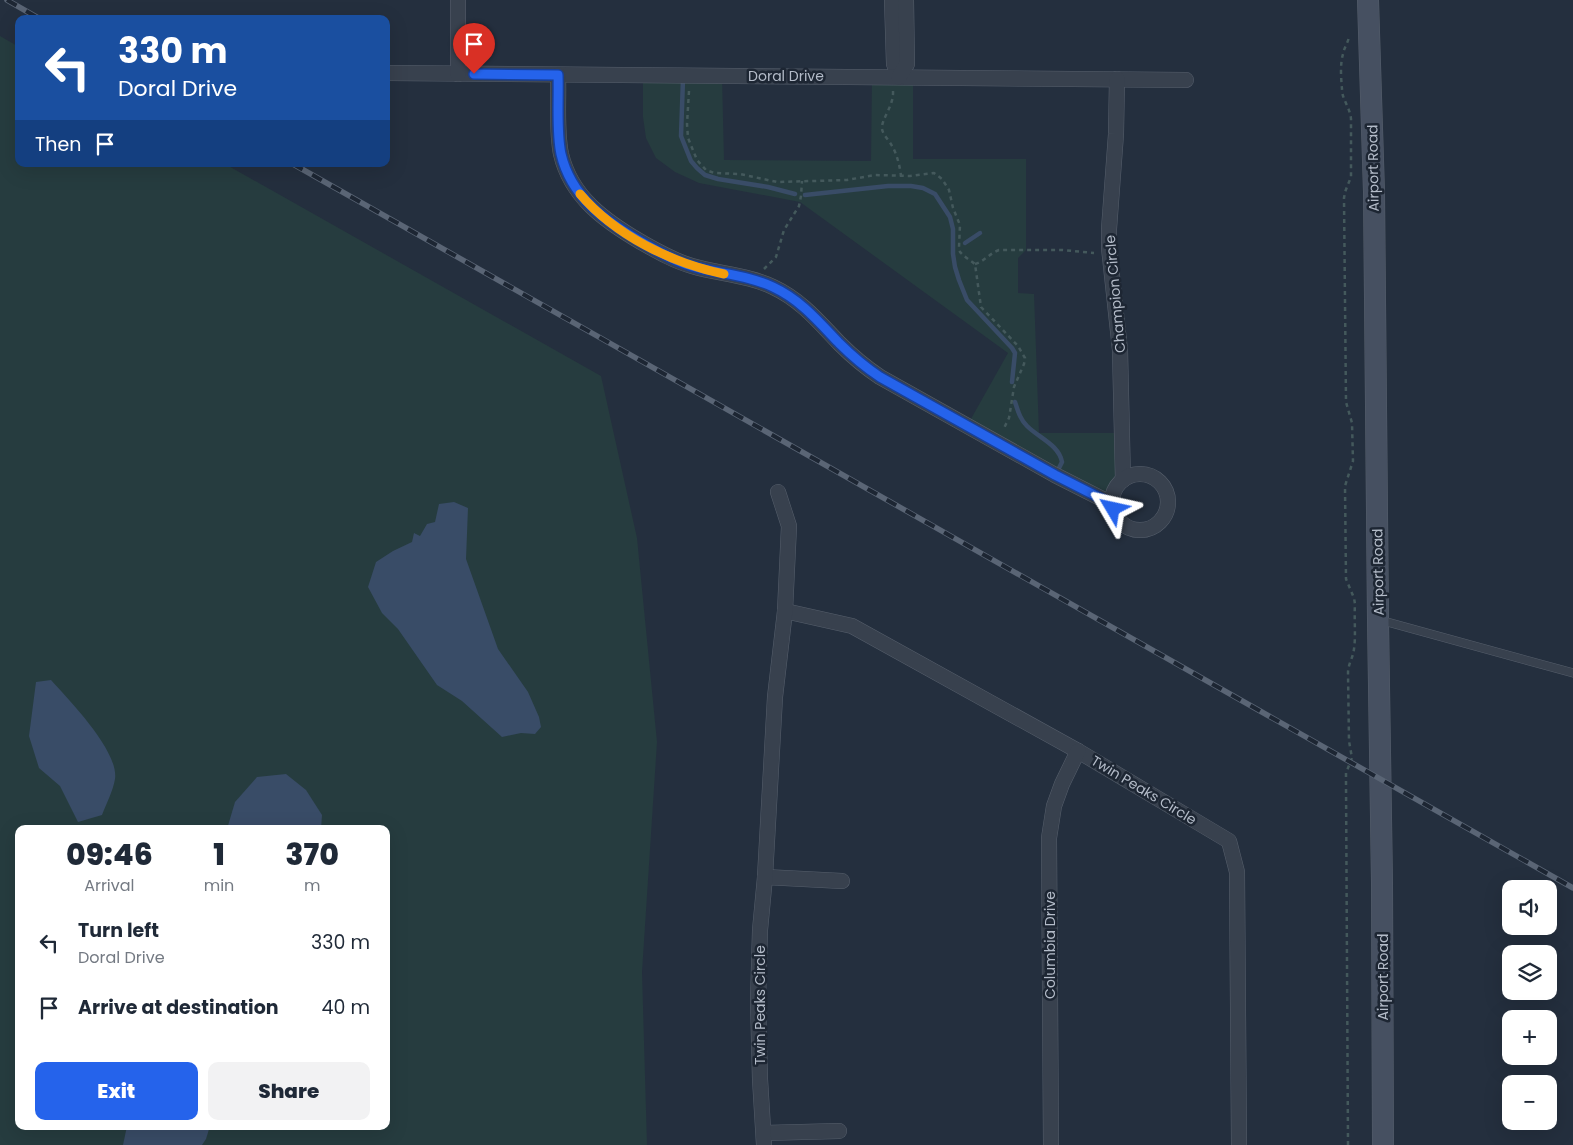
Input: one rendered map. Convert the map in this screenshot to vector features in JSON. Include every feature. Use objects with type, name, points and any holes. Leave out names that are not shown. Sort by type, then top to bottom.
[{"type":"main road","name":"Airport Road","points":[[1368,0],[1374,192],[1383,1145]]},
{"type":"street","points":[[458,0],[458,74]]},
{"type":"street","points":[[892,0],[895,77]]},
{"type":"street","points":[[895,77],[907,64],[906,0]]},
{"type":"street","name":"Doral Drive","points":[[390,73],[1186,80]]},
{"type":"street","points":[[558,75],[561,154],[575,187],[590,206],[609,222],[667,256],[692,266],[752,280],[773,287],[800,303],[855,358],[880,377],[1112,504]]},
{"type":"street","name":"Champion Circle","points":[[1117,79],[1116,134],[1109,229],[1120,350],[1123,480]]},
{"type":"street","points":[[1140,474],[1157,480],[1167,495],[1168,504],[1160,521],[1144,529],[1135,529],[1119,521],[1114,513],[1112,504],[1114,491],[1123,480],[1140,474]]},
{"type":"street","name":"Twin Peaks Circle","points":[[778,492],[789,526],[785,611],[775,697],[765,877],[760,930],[758,1001],[764,1139],[839,1131]]},
{"type":"street","name":"Twin Peaks Circle","points":[[785,611],[852,626],[1078,751],[1229,841],[1237,872],[1239,1145]]},
{"type":"street","name":"Columbia Drive","points":[[1052,1145],[1049,838],[1054,806],[1078,751]]},
{"type":"street","points":[[765,877],[842,882]]},
{"type":"lane","points":[[1378,620],[1573,672]]},
{"type":"path","points":[[1348,1145],[1346,773],[1352,758],[1349,741],[1348,664],[1354,650],[1355,604],[1346,581],[1345,486],[1353,461],[1352,423],[1346,402],[1344,208],[1345,192],[1351,177],[1351,119],[1349,109],[1342,95],[1342,57],[1349,40],[1349,35]]},
{"type":"path","points":[[690,76],[687,119],[688,136],[696,156],[704,168],[714,173],[736,174],[773,182],[847,180],[875,175],[914,176],[931,173],[938,175],[944,181],[949,190],[953,208],[960,225],[960,250],[964,256],[975,264],[981,307],[1018,346],[1025,358],[1014,387],[1008,422],[996,442]]},
{"type":"path","points":[[895,77],[892,102],[882,127],[894,150],[901,176]]},
{"type":"path","points":[[752,280],[776,257],[784,230],[798,206],[802,181]]},
{"type":"path","points":[[975,264],[1002,250],[1062,250],[1110,253]]},
{"type":"green space","points":[[0,36],[15,45],[15,167],[230,167],[601,376],[637,538],[657,742],[642,972],[647,1145],[0,1145]]},
{"type":"green space","points":[[643,75],[722,76],[724,160],[871,161],[872,77],[913,77],[913,159],[1026,159],[1026,250],[1018,258],[1018,293],[1034,294],[1039,433],[1122,433],[1119,483],[1114,491],[1112,500],[967,426],[1008,353],[800,202],[699,183],[675,172],[656,158],[646,138],[643,117]]},
{"type":"water","points":[[454,502],[468,508],[466,559],[498,649],[528,692],[539,717],[541,727],[535,734],[521,733],[502,737],[462,701],[437,685],[398,629],[382,613],[368,587],[376,562],[412,542],[414,533],[420,536],[427,524],[435,522],[439,504]]},
{"type":"water","points":[[51,680],[91,726],[109,755],[114,768],[114,784],[102,815],[78,822],[60,786],[39,768],[29,736],[36,682]]},
{"type":"water","points":[[286,774],[306,790],[322,815],[321,825],[228,825],[235,802],[257,777]]},
{"type":"water","points":[[126,1130],[209,1130],[202,1145],[123,1145]]},
{"type":"waterway","points":[[683,79],[681,136],[691,161],[697,168],[705,175],[718,179],[768,187],[795,194]]},
{"type":"waterway","points":[[805,195],[888,186],[923,188],[935,194],[950,217],[953,229],[955,267],[967,300],[1015,353],[1012,382]]},
{"type":"waterway","points":[[965,243],[980,233]]},
{"type":"waterway","points":[[1015,402],[1025,423],[1057,451],[1062,462],[1057,472]]},
{"type":"railway","points":[[7,0],[33,15]]},
{"type":"railway","points":[[298,167],[1573,888]]},
{"type":"slow traffic","points":[[580,194],[590,206],[609,222],[653,249],[684,264],[724,274]]},
{"type":"route","points":[[474,74],[558,75],[561,154],[575,187],[590,206],[609,222],[653,249],[684,264],[759,281],[786,294],[812,314],[866,368],[898,388],[1055,475],[1112,504],[1113,509]]}]
